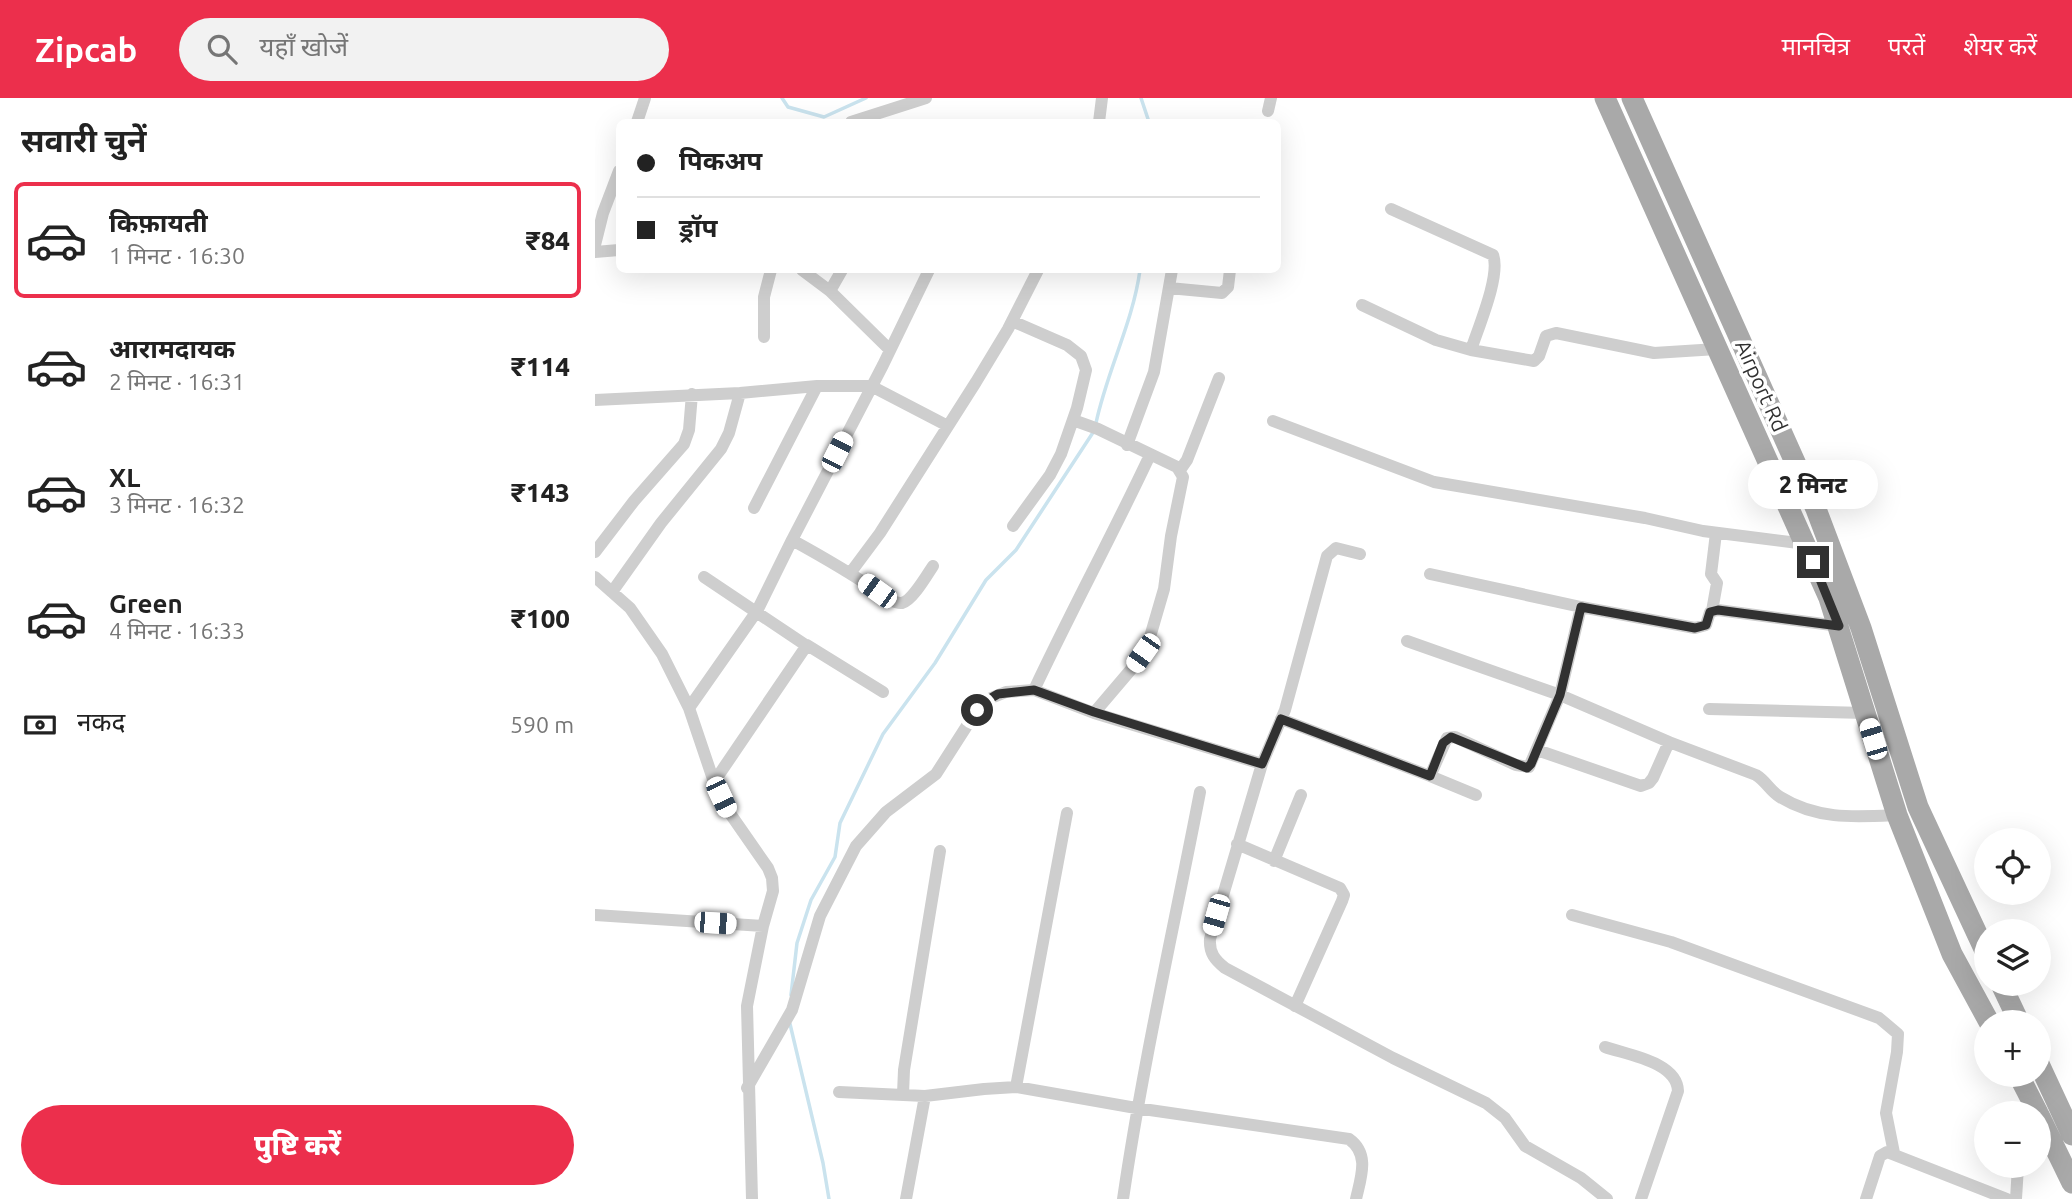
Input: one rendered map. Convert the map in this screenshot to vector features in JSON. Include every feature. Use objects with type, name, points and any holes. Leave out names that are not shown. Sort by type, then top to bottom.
[{"type":"main road","points":[[1605,98],[1805,544],[1839,626],[1897,815],[1952,954],[1982,1010]]},
{"type":"main road","name":"Airport Rd","points":[[1632,98],[1816,509],[1861,628],[1918,807],[1974,927]]},
{"type":"main road","points":[[2050,1087],[2072,1135]]},
{"type":"main road","points":[[2051,1145],[2072,1183]]},
{"type":"street","points":[[638,119],[645,98]]},
{"type":"street","points":[[860,119],[926,98]]},
{"type":"street","points":[[1099,119],[1102,98]]},
{"type":"street","points":[[595,245],[616,179]]},
{"type":"street","points":[[1391,209],[1493,255],[1494,274],[1471,350]]},
{"type":"street","points":[[595,252],[616,250]]},
{"type":"street","points":[[764,337],[764,297],[770,273]]},
{"type":"street","points":[[806,273],[830,291],[889,349]]},
{"type":"street","points":[[830,291],[840,273]]},
{"type":"street","points":[[689,708],[757,611],[927,273]]},
{"type":"street","points":[[851,572],[880,533],[946,425],[976,382],[1036,273]]},
{"type":"street","points":[[1127,445],[1150,385],[1172,273]]},
{"type":"street","points":[[1169,288],[1222,293],[1229,287],[1230,273]]},
{"type":"street","points":[[1362,305],[1436,340],[1471,350],[1534,361],[1539,356],[1546,336],[1556,333],[1654,354],[1717,348]]},
{"type":"street","points":[[1012,321],[1067,345],[1081,356],[1086,377],[1076,421],[1055,466],[1013,526]]},
{"type":"street","points":[[1180,470],[1187,460],[1220,379]]},
{"type":"street","points":[[595,400],[740,393],[817,386],[871,386],[946,425]]},
{"type":"street","points":[[754,508],[817,386]]},
{"type":"street","points":[[612,592],[661,523],[721,449],[729,433],[740,393]]},
{"type":"street","points":[[595,552],[684,443],[689,430],[692,394]]},
{"type":"street","points":[[1076,421],[1098,429],[1180,470],[1183,477],[1157,617],[1143,653],[1094,712]]},
{"type":"street","points":[[1273,421],[1434,482],[1645,518],[1716,533],[1805,544]]},
{"type":"street","points":[[1034,690],[1150,456]]},
{"type":"street","points":[[1430,574],[1581,607],[1695,628],[1706,625],[1712,611],[1717,583],[1711,573],[1716,533]]},
{"type":"street","points":[[792,540],[851,572],[899,603],[911,597],[933,566]]},
{"type":"street","points":[[1360,554],[1336,548],[1327,555],[1281,719],[1262,764],[1209,947],[1215,960],[1225,968],[1393,1058],[1486,1103],[1505,1118],[1525,1146],[1597,1188],[1607,1199]]},
{"type":"street","points":[[595,577],[641,621],[662,654],[689,708],[714,782],[729,812],[768,868],[772,878],[773,891],[747,1006],[751,1199]]},
{"type":"street","points":[[704,577],[807,646],[883,692]]},
{"type":"street","points":[[1430,776],[1443,743],[1451,737],[1524,768],[1531,764],[1560,695],[1581,607]]},
{"type":"street","points":[[1712,611],[1839,626]]},
{"type":"street","points":[[1406,640],[1560,695],[1669,743],[1756,775],[1776,795],[1809,810],[1831,817],[1897,815]]},
{"type":"street","points":[[714,782],[807,646]]},
{"type":"street","points":[[747,1088],[792,1010],[820,916],[856,846],[886,812],[936,774],[977,710],[986,701],[1006,692],[1034,690],[1094,712],[1262,764]]},
{"type":"street","points":[[1709,709],[1865,713]]},
{"type":"street","points":[[1281,719],[1476,795]]},
{"type":"street","points":[[1537,750],[1641,786],[1653,778],[1669,743]]},
{"type":"street","points":[[1123,1199],[1136,1108],[1157,1016],[1200,792]]},
{"type":"street","points":[[1274,861],[1301,795]]},
{"type":"street","points":[[1016,1087],[1067,814]]},
{"type":"street","points":[[1237,844],[1340,888],[1344,895],[1295,1006]]},
{"type":"street","points":[[903,1094],[904,1070],[940,851]]},
{"type":"street","points":[[595,915],[763,926]]},
{"type":"street","points":[[1572,915],[1671,942],[1879,1018],[1898,1034],[1886,1113],[1894,1153]]},
{"type":"street","points":[[1605,1047],[1663,1067],[1674,1075],[1678,1083],[1670,1116],[1641,1199]]},
{"type":"street","points":[[839,1092],[925,1096],[984,1088],[1016,1087],[1136,1108],[1349,1139],[1361,1153],[1363,1164],[1356,1199]]},
{"type":"street","points":[[906,1199],[925,1096]]},
{"type":"street","points":[[1866,1199],[1879,1156],[1884,1152],[1894,1153],[2007,1199]]},
{"type":"street","points":[[2016,1199],[2017,1178]]},
{"type":"waterway","points":[[782,98],[788,107],[824,117],[866,98]]},
{"type":"waterway","points":[[1141,98],[1148,119]]},
{"type":"waterway","points":[[1096,423],[1132,309],[1140,273]]},
{"type":"waterway","points":[[791,995],[797,943],[811,900],[835,857],[840,823],[883,734],[935,663],[986,580],[1016,550],[1094,431]]},
{"type":"waterway","points":[[790,1024],[829,1199]]},
{"type":"route","points":[[977,710],[998,694],[1034,690],[1094,712],[1262,764],[1281,719],[1430,776],[1443,743],[1451,737],[1527,768],[1560,695],[1581,607],[1695,628],[1706,625],[1710,612],[1715,610],[1839,626],[1813,562]]}]
